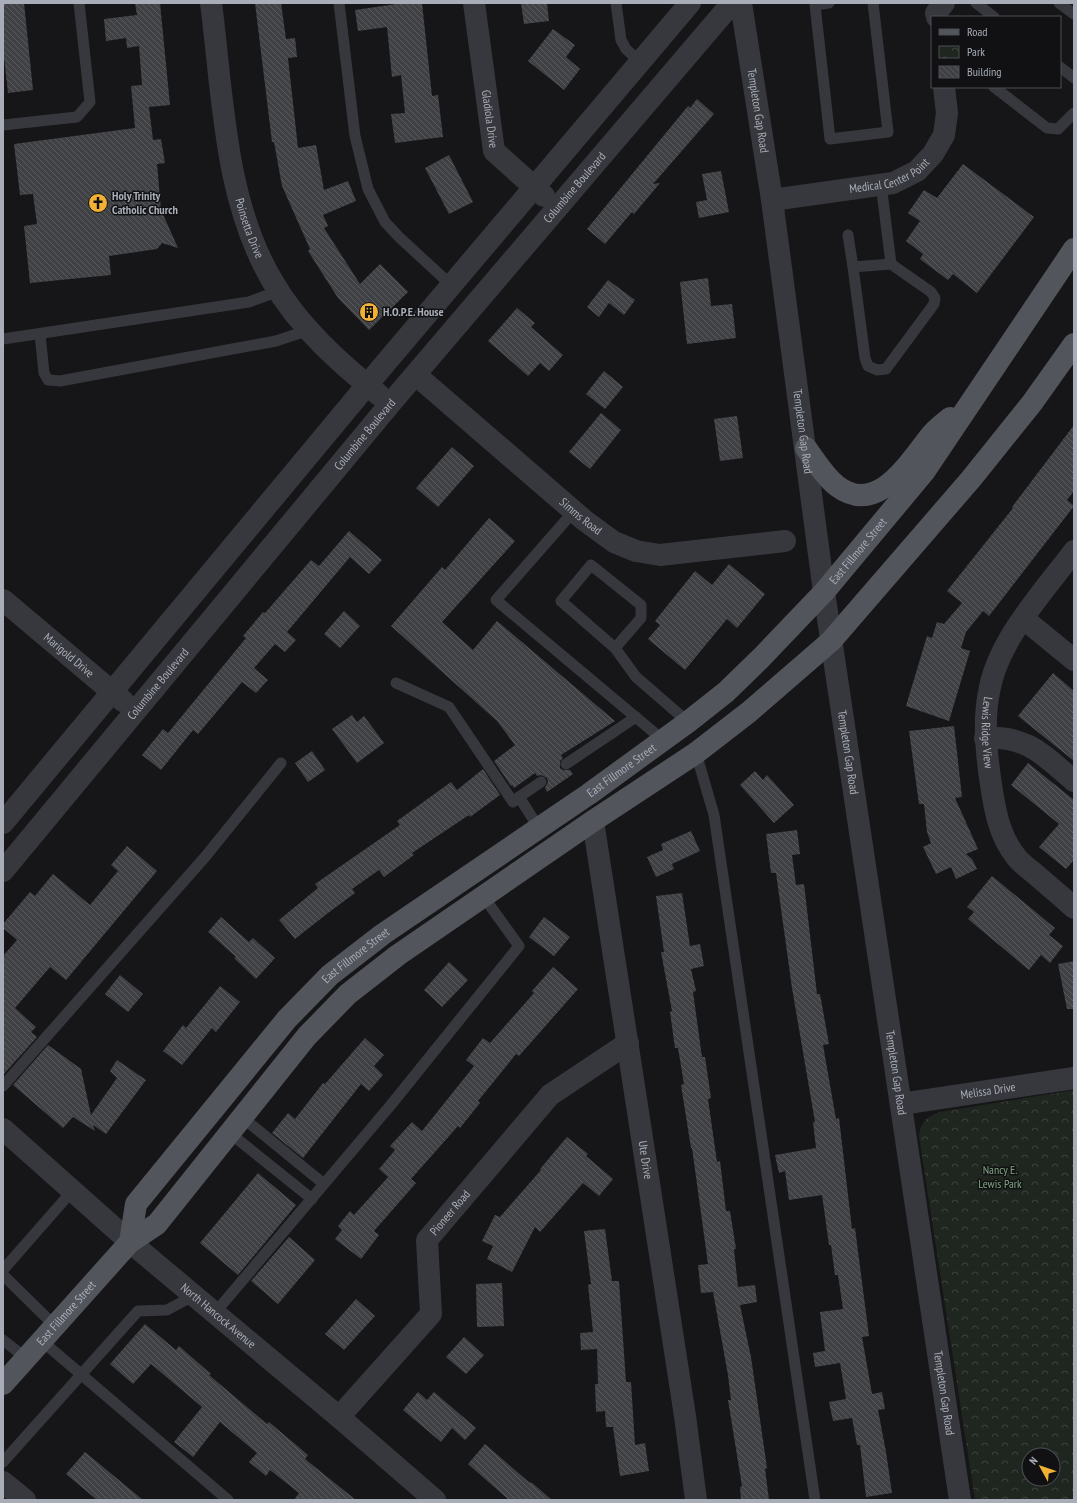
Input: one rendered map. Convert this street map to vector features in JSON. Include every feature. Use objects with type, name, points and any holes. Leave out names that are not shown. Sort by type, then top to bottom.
[{"type":"main road","name":"East Fillmore Street","points":[[130,1242],[136,1204],[287,1019],[330,975],[383,934],[539,828],[688,722],[726,692],[824,592],[924,472],[1074,249]]},
{"type":"main road","name":"East Fillmore Street","points":[[3,1383],[49,1334],[130,1242],[157,1224],[237,1126],[307,1036],[348,994],[398,955],[483,896],[696,753],[749,712],[831,641],[971,479],[1032,403],[1074,344]]},
{"type":"main road","points":[[806,448],[827,476],[844,491],[865,495],[878,492],[888,486],[900,474],[934,433],[980,390]]},
{"type":"street","name":"Poinsetta Drive","points":[[211,3],[232,172],[242,208],[258,250],[279,291],[307,328],[326,348],[390,404]]},
{"type":"street","name":"Gladiola Drive","points":[[474,3],[494,151],[557,207]]},
{"type":"street","points":[[3,823],[367,385],[690,3]]},
{"type":"street","name":"Columbine Boulevard","points":[[3,871],[390,404],[732,3]]},
{"type":"street","name":"Templeton Gap Road","points":[[741,3],[772,200],[831,641],[960,1500]]},
{"type":"street","name":"Medical Center Point","points":[[772,200],[894,183],[917,171],[933,154],[944,135],[947,113],[944,88]]},
{"type":"street","name":"Simms Road","points":[[416,375],[574,511],[614,542],[636,551],[660,555],[785,541]]},
{"type":"street","name":"Lewis Ridge View","points":[[1074,551],[1008,641],[997,665],[990,687],[986,711],[985,738],[993,803],[998,824],[1007,844],[1018,859],[1074,908]]},
{"type":"street","name":"Marigold Drive","points":[[3,600],[135,711]]},
{"type":"street","points":[[1024,619],[1074,660]]},
{"type":"street","points":[[985,738],[1001,737],[1018,740],[1032,746],[1074,781]]},
{"type":"street","name":"Ute Drive","points":[[593,821],[628,1042],[696,1500]]},
{"type":"street","name":"Pioneer Road","points":[[339,1417],[431,1314],[427,1240],[550,1096],[628,1042]]},
{"type":"street","name":"Melissa Drive","points":[[901,1104],[1074,1078]]},
{"type":"street","name":"North Hancock Avenue","points":[[3,1129],[130,1242],[214,1314],[339,1417],[435,1500]]},
{"type":"street","points":[[3,1482],[25,1500]]},
{"type":"lane","points":[[3,125],[77,117],[90,102],[79,3]]},
{"type":"lane","points":[[339,3],[355,136],[368,189],[385,222],[451,285]]},
{"type":"lane","points":[[616,3],[621,40],[626,49],[640,62]]},
{"type":"lane","points":[[829,3],[815,4],[830,139],[888,132],[873,3]]},
{"type":"lane","points":[[976,3],[993,16]]},
{"type":"lane","points":[[1059,3],[1074,14]]},
{"type":"lane","points":[[1061,68],[1074,78]]},
{"type":"lane","points":[[995,88],[1047,128],[1058,129],[1074,113]]},
{"type":"lane","points":[[881,184],[890,264]]},
{"type":"lane","points":[[848,235],[868,366],[877,370],[886,369],[934,304],[935,298],[931,292],[890,264],[853,267]]},
{"type":"lane","points":[[3,338],[40,334],[249,302],[279,291]]},
{"type":"lane","points":[[40,334],[44,374],[48,380],[60,381],[276,341],[307,328]]},
{"type":"lane","points":[[574,511],[496,600],[663,740]]},
{"type":"lane","points":[[616,648],[641,618],[641,605],[592,565],[561,601],[616,648],[636,677],[688,722]]},
{"type":"lane","points":[[396,683],[449,707],[513,802],[541,782]]},
{"type":"lane","points":[[566,764],[636,717]]},
{"type":"lane","points":[[696,753],[714,815],[815,1500]]},
{"type":"lane","points":[[3,1086],[205,857],[281,763]]},
{"type":"lane","points":[[519,797],[539,828]]},
{"type":"lane","points":[[214,1314],[390,1106],[519,946],[483,896]]},
{"type":"lane","points":[[237,1126],[324,1184]]},
{"type":"lane","points":[[237,1126],[312,1199]]},
{"type":"lane","points":[[3,1270],[73,1190]]},
{"type":"lane","points":[[3,1275],[82,1375],[228,1500]]},
{"type":"lane","points":[[3,1462],[138,1311],[167,1310],[193,1296]]},
{"type":"lane","points":[[3,1340],[26,1358]]},
{"type":"green space","name":"Nancy E. Lewis Park","points":[[1074,1090],[1074,1500],[975,1500],[919,1136],[921,1127],[931,1116],[940,1112]]},
{"type":"building","points":[[3,3],[24,3],[33,90],[8,93],[3,48]]},
{"type":"building","name":"Holy Trinity Catholic Church","points":[[135,3],[160,3],[170,105],[149,107],[153,140],[161,139],[165,163],[157,164],[161,210],[178,248],[162,243],[157,249],[109,256],[111,275],[30,283],[24,226],[37,224],[33,194],[20,195],[14,144],[135,128],[131,86],[142,85],[139,46],[127,48],[126,38],[106,41],[104,19],[137,15]]},
{"type":"building","points":[[255,3],[281,3],[286,39],[295,38],[297,57],[288,58],[298,148],[316,145],[324,190],[348,181],[356,201],[323,215],[328,226],[324,228],[360,284],[380,264],[408,292],[369,330],[338,298],[308,251],[310,249],[282,186],[274,142],[272,142]]},
{"type":"building","points":[[403,3],[422,3],[432,96],[438,95],[443,137],[395,143],[391,114],[405,113],[401,75],[392,77],[387,27],[358,31],[355,10]]},
{"type":"building","points":[[521,3],[547,3],[549,21],[524,24]]},
{"type":"building","points":[[553,29],[575,45],[566,57],[580,69],[564,90],[528,61]]},
{"type":"building","points":[[697,99],[714,114],[653,184],[660,183],[634,214],[632,212],[605,244],[587,229],[688,106],[690,108]]},
{"type":"building","points":[[449,155],[473,202],[449,214],[425,168]]},
{"type":"building","points":[[963,164],[1034,217],[977,293],[953,274],[948,280],[920,259],[923,254],[906,241],[920,221],[908,213],[924,190],[937,198]]},
{"type":"building","points":[[721,171],[729,212],[699,218],[696,202],[707,200],[702,174]]},
{"type":"building","points":[[708,278],[711,306],[732,304],[736,338],[687,344],[680,282]]},
{"type":"building","points":[[608,280],[635,300],[624,315],[609,303],[599,317],[587,307]]},
{"type":"building","points":[[517,308],[535,323],[531,327],[563,355],[549,371],[540,363],[528,376],[488,341]]},
{"type":"building","points":[[604,371],[623,387],[605,409],[586,394]]},
{"type":"building","points":[[601,413],[621,430],[590,469],[569,452]]},
{"type":"building","points":[[737,416],[743,458],[720,461],[714,419]]},
{"type":"building","points":[[1074,425],[1074,491],[1067,500],[1074,506],[989,616],[983,611],[966,632],[961,648],[970,651],[949,721],[906,706],[927,636],[932,638],[937,622],[944,624],[962,603],[947,591],[1013,508],[1012,507]]},
{"type":"building","points":[[452,447],[474,466],[438,507],[416,488]]},
{"type":"building","points":[[489,518],[515,541],[442,622],[473,650],[497,621],[615,721],[561,755],[563,758],[560,761],[560,768],[563,770],[570,770],[573,774],[547,792],[545,788],[548,782],[547,778],[541,775],[537,776],[535,773],[514,788],[512,785],[511,786],[494,761],[515,745],[497,721],[391,626],[442,567],[445,570]]},
{"type":"building","points":[[349,531],[382,560],[369,574],[350,557],[287,632],[296,640],[285,652],[275,644],[254,668],[268,680],[256,693],[242,682],[198,734],[193,730],[161,770],[142,755],[163,729],[168,733],[246,638],[243,636],[311,560],[319,566]]},
{"type":"building","points":[[729,564],[765,594],[737,628],[727,619],[685,670],[648,639],[660,625],[655,621],[695,571],[712,585]]},
{"type":"building","points":[[344,611],[360,626],[340,648],[324,634]]},
{"type":"building","points":[[1053,673],[1074,691],[1074,761],[1018,716]]},
{"type":"building","points":[[352,715],[357,722],[364,716],[384,743],[357,763],[332,729]]},
{"type":"building","points":[[954,726],[962,797],[955,798],[978,849],[966,854],[972,859],[977,869],[956,879],[951,867],[936,874],[923,847],[931,843],[927,832],[924,804],[919,804],[909,731]]},
{"type":"building","points":[[312,751],[325,770],[308,782],[295,763]]},
{"type":"building","points":[[1028,763],[1074,800],[1074,860],[1066,869],[1039,847],[1059,824],[1011,785]]},
{"type":"building","points":[[483,769],[500,795],[470,817],[469,815],[412,853],[414,855],[384,877],[379,870],[352,889],[355,893],[295,939],[279,920],[318,888],[315,884],[400,825],[397,821],[451,782],[457,790]]},
{"type":"building","points":[[755,771],[763,780],[767,775],[794,805],[774,823],[740,785]]},
{"type":"building","points":[[797,830],[800,854],[792,855],[796,885],[804,884],[817,994],[820,994],[829,1044],[823,1045],[836,1119],[839,1118],[852,1229],[855,1228],[869,1336],[862,1337],[872,1394],[882,1392],[885,1409],[878,1410],[892,1493],[866,1497],[860,1445],[857,1445],[852,1418],[833,1421],[829,1402],[846,1399],[840,1363],[815,1367],[813,1353],[825,1351],[820,1312],[843,1309],[838,1275],[835,1275],[831,1245],[829,1245],[822,1195],[789,1200],[785,1171],[779,1173],[775,1155],[816,1148],[813,1122],[815,1122],[792,988],[776,873],[771,873],[766,834]]},
{"type":"building","points":[[691,831],[700,851],[672,864],[674,869],[656,877],[647,857],[663,850],[661,844]]},
{"type":"building","points":[[127,846],[157,871],[66,980],[50,967],[15,1008],[36,1027],[31,1032],[37,1037],[3,1075],[3,956],[17,940],[3,928],[3,924],[30,892],[35,896],[53,874],[90,905],[118,871],[111,865]]},
{"type":"building","points":[[992,876],[1055,928],[1049,935],[1063,946],[1050,963],[1041,955],[1029,970],[968,919],[974,912],[967,907]]},
{"type":"building","points":[[682,893],[690,946],[700,944],[704,966],[691,969],[696,991],[693,992],[702,1057],[705,1057],[711,1098],[708,1099],[717,1162],[720,1161],[726,1211],[730,1211],[736,1249],[734,1249],[738,1287],[755,1285],[757,1302],[740,1305],[751,1357],[767,1468],[765,1469],[769,1500],[741,1500],[740,1487],[742,1486],[728,1400],[731,1400],[728,1375],[713,1292],[701,1293],[698,1265],[708,1264],[692,1148],[681,1085],[684,1084],[678,1048],[675,1048],[670,1012],[672,1011],[661,952],[664,952],[656,896]]},
{"type":"building","points":[[221,917],[249,942],[253,938],[275,958],[256,979],[234,958],[236,957],[208,932]]},
{"type":"building","points":[[544,917],[570,937],[554,956],[529,937]]},
{"type":"building","points":[[1074,961],[1074,1009],[1067,1009],[1058,964]]},
{"type":"building","points":[[449,962],[468,980],[442,1007],[424,990]]},
{"type":"building","points":[[553,967],[578,989],[519,1056],[516,1054],[478,1101],[480,1103],[460,1128],[458,1126],[411,1179],[416,1183],[374,1231],[379,1235],[361,1259],[335,1239],[342,1230],[338,1226],[350,1211],[354,1215],[388,1177],[379,1169],[395,1150],[390,1146],[412,1122],[422,1131],[474,1066],[466,1060],[483,1038],[490,1043],[534,993],[532,991]]},
{"type":"building","points":[[120,975],[143,994],[128,1012],[105,994]]},
{"type":"building","points":[[220,986],[240,1002],[216,1032],[212,1028],[182,1065],[163,1051],[183,1025],[186,1028]]},
{"type":"building","points":[[365,1038],[384,1055],[374,1066],[383,1075],[369,1091],[361,1084],[303,1158],[272,1133],[288,1113],[295,1119],[323,1083],[325,1084]]},
{"type":"building","points":[[48,1045],[81,1069],[91,1115],[117,1078],[110,1071],[117,1060],[146,1080],[106,1134],[93,1125],[95,1131],[73,1117],[63,1128],[13,1085]]},
{"type":"building","points":[[567,1137],[588,1154],[586,1156],[613,1179],[599,1196],[583,1183],[540,1232],[535,1227],[512,1272],[487,1259],[493,1246],[482,1241],[495,1215],[500,1217],[541,1170],[540,1169]]},
{"type":"building","points":[[258,1173],[296,1205],[238,1275],[200,1243]]},
{"type":"building","points":[[605,1229],[612,1281],[619,1281],[626,1382],[631,1382],[635,1445],[645,1443],[649,1471],[620,1476],[613,1427],[606,1427],[605,1411],[596,1412],[595,1384],[598,1384],[597,1349],[581,1350],[580,1333],[593,1332],[588,1285],[591,1284],[584,1231]]},
{"type":"building","points":[[289,1237],[315,1260],[278,1304],[251,1281]]},
{"type":"building","points":[[502,1283],[504,1326],[477,1327],[476,1284]]},
{"type":"building","points":[[356,1299],[375,1316],[344,1350],[325,1334]]},
{"type":"building","points":[[145,1324],[176,1350],[179,1346],[211,1374],[209,1375],[267,1424],[269,1422],[308,1455],[305,1459],[356,1500],[294,1500],[299,1493],[270,1470],[266,1476],[249,1462],[257,1453],[220,1422],[193,1457],[174,1442],[202,1407],[151,1364],[133,1384],[110,1364]]},
{"type":"building","points":[[464,1337],[484,1355],[466,1374],[446,1357]]},
{"type":"building","points":[[418,1392],[427,1400],[434,1392],[476,1428],[465,1440],[452,1428],[441,1442],[403,1410]]},
{"type":"building","points":[[485,1444],[552,1500],[509,1500],[468,1464]]},
{"type":"building","points":[[85,1452],[143,1500],[97,1500],[66,1474]]},
{"type":"place","name":"Holy Trinity Catholic Church","points":[[98,203]]},
{"type":"place","name":"H.O.P.E. House","points":[[369,312]]}]
